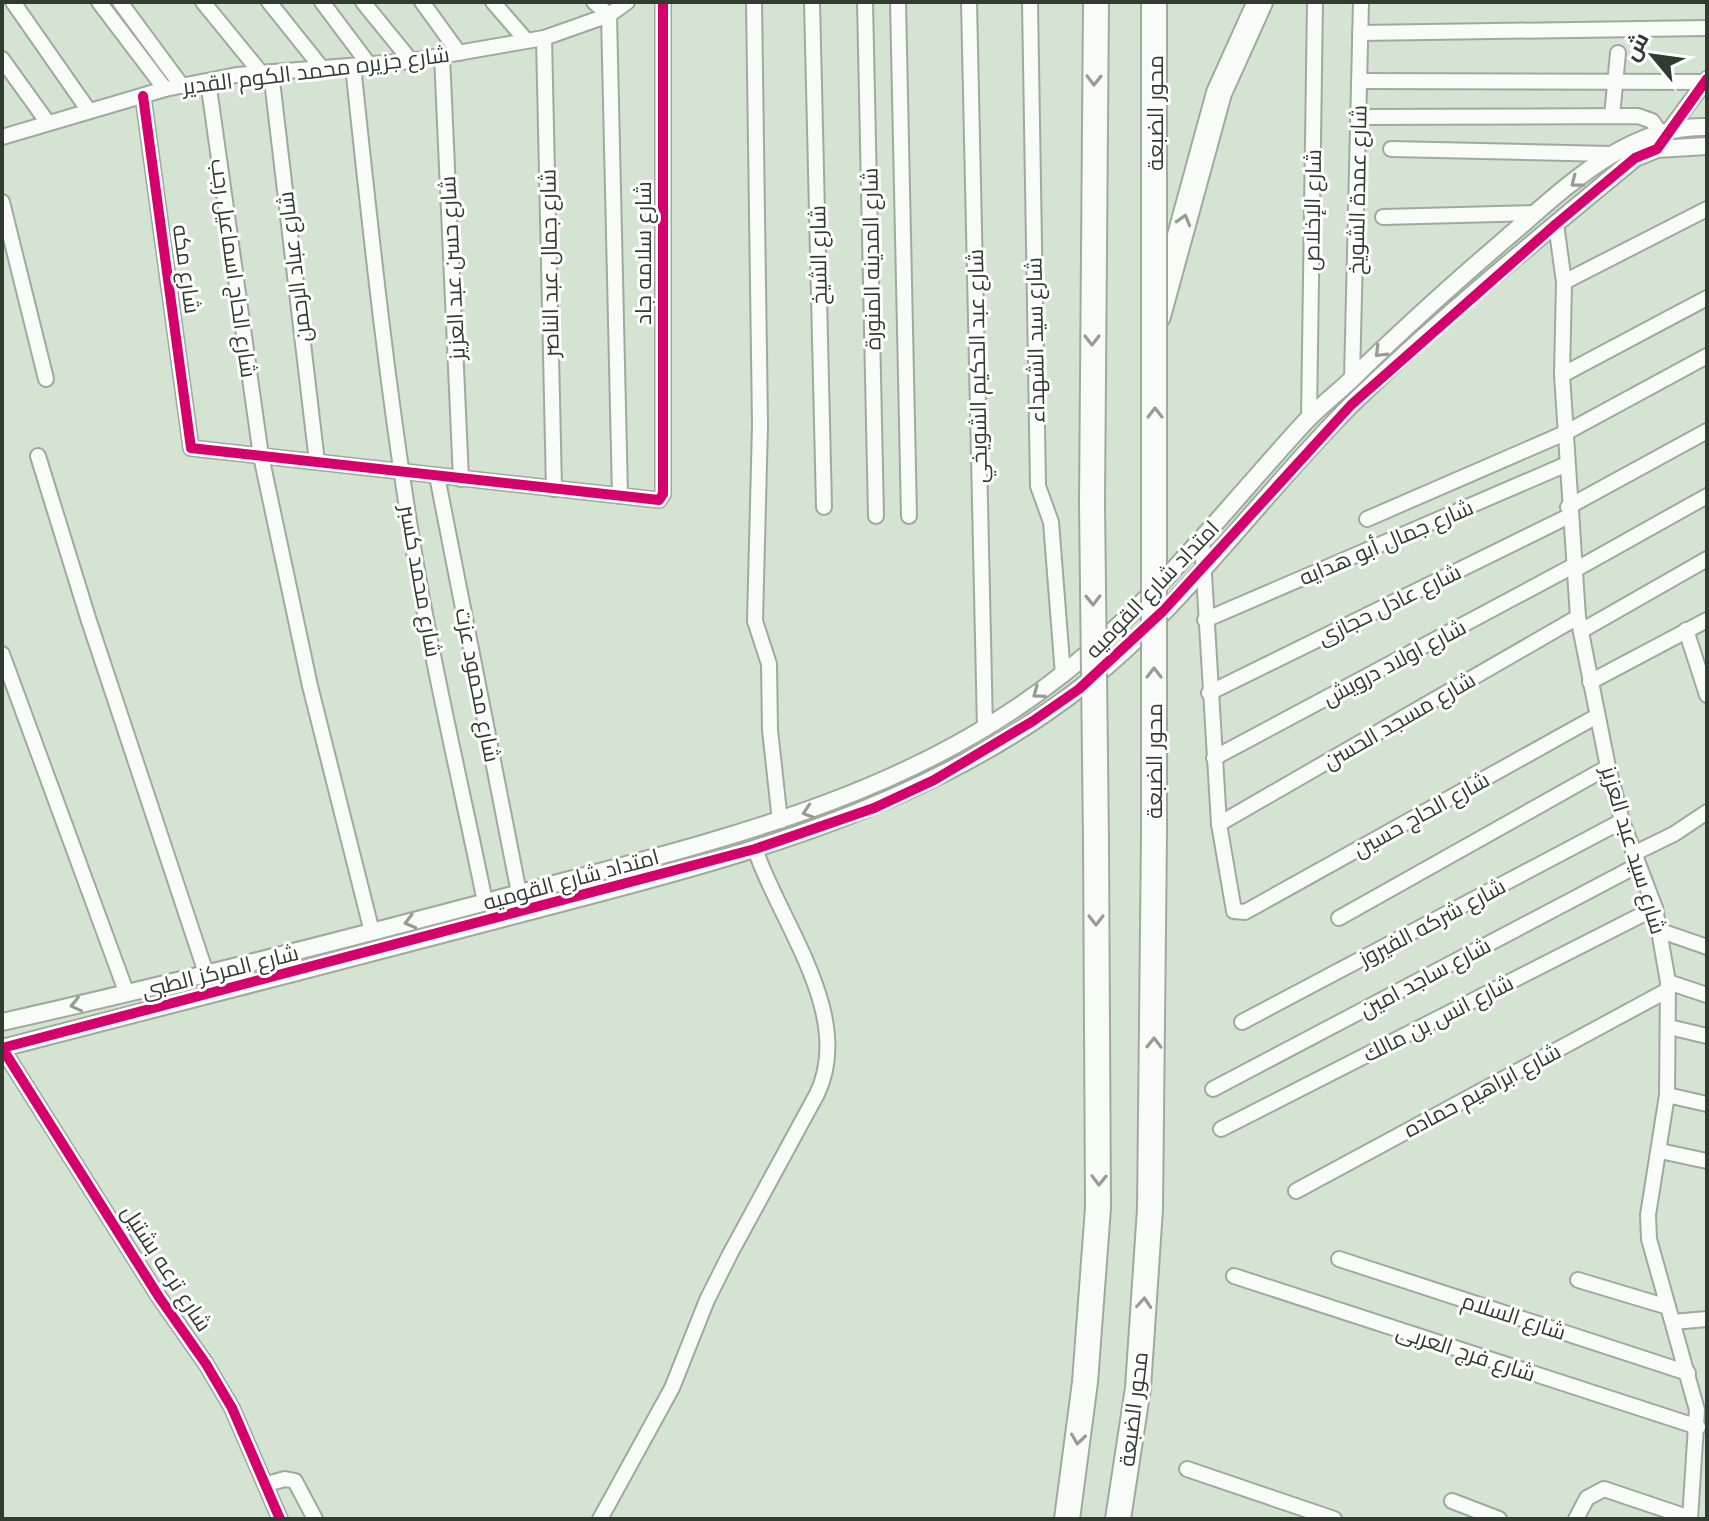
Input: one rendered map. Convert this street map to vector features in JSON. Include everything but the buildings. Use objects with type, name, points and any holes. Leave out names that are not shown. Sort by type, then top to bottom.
[{"type":"highway","points":[[1067,1519],[1085,1382],[1098,1208],[1092,503],[1096,2]]},
{"type":"highway","name":"محور الضبعة","points":[[1118,1519],[1138,1388],[1150,1209],[1156,322],[1154,2]]},
{"type":"highway","points":[[1156,322],[1219,93],[1260,2]]},
{"type":"street","points":[[13,2],[89,111]]},
{"type":"street","points":[[99,2],[165,89]]},
{"type":"street","points":[[120,2],[182,86]]},
{"type":"street","points":[[203,2],[266,72]]},
{"type":"street","points":[[269,2],[321,67]]},
{"type":"street","points":[[322,2],[370,66]]},
{"type":"street","points":[[363,2],[411,61]]},
{"type":"street","points":[[422,2],[459,53]]},
{"type":"street","points":[[493,2],[525,39]]},
{"type":"street","points":[[261,456],[620,496],[609,15],[594,2]]},
{"type":"street","name":"شارع جزيره محمد الكوم القدير","points":[[2,137],[165,89],[208,81],[266,72],[411,61],[544,38],[609,15],[627,2]]},
{"type":"street","name":"شارع سلامه جاد","points":[[620,496],[656,500],[663,494],[663,2]]},
{"type":"street","points":[[754,2],[760,425],[755,621],[769,664],[770,730],[780,821]]},
{"type":"street","name":"شارع الشيخ","points":[[812,2],[824,507]]},
{"type":"street","name":"شارع المدينه المنورة","points":[[865,2],[876,516]]},
{"type":"street","points":[[898,2],[909,516]]},
{"type":"street","name":"شارع عبد الحكيم الشويخي","points":[[969,2],[985,729]]},
{"type":"street","name":"شارع سيد الشهداء","points":[[1030,2],[1038,486],[1051,522],[1063,675]]},
{"type":"street","name":"شارع الإخلاص","points":[[1309,418],[1315,2]]},
{"type":"street","name":"شارع عمدة الشويخ","points":[[1352,379],[1361,2]]},
{"type":"street","points":[[1360,33],[1707,28]]},
{"type":"street","name":"شارع جمال عبد الناصر","points":[[544,38],[554,489]]},
{"type":"street","points":[[1612,116],[1618,53]]},
{"type":"street","name":"شارع حسن عبد العزيز","points":[[442,56],[461,479]]},
{"type":"street","points":[[2,59],[48,123]]},
{"type":"street","name":"شارع محمد كسبر","points":[[353,66],[374,271],[401,471],[419,579],[485,902]]},
{"type":"street","name":"شارع عباد الرحمن","points":[[266,72],[317,462]]},
{"type":"street","name":"شارع الحاج اسماعيل رجب","points":[[208,81],[261,456],[310,686],[372,932]]},
{"type":"street","points":[[1359,81],[1706,81]]},
{"type":"street","name":"امتداد شارع القوميه","points":[[449,933],[755,849],[904,794],[1033,721],[1123,652],[1351,405],[1556,224],[1662,138],[1706,81]]},
{"type":"street","name":"شارع مكه","points":[[143,96],[191,448],[261,456]]},
{"type":"street","points":[[1358,117],[1648,118],[1662,138],[1707,146]]},
{"type":"street","points":[[1662,138],[1707,127]]},
{"type":"street","name":"امتداد شارع القوميه","points":[[485,902],[780,821],[883,783],[985,729],[1063,675],[1136,612],[1309,418],[1419,314],[1611,154],[1662,138]]},
{"type":"street","points":[[1391,149],[1611,154]]},
{"type":"street","points":[[2,202],[46,379]]},
{"type":"street","points":[[1564,282],[1707,209]]},
{"type":"street","points":[[1383,217],[1537,213]]},
{"type":"street","name":"شارع سيد عبد العزيز","points":[[1556,224],[1564,282],[1562,375],[1579,624],[1622,821],[1661,931],[1668,986],[1667,1095],[1648,1215],[1649,1239],[1702,1411],[1690,1518]]},
{"type":"street","points":[[1562,375],[1707,298]]},
{"type":"street","points":[[1367,519],[1565,433],[1707,356]]},
{"type":"street","name":"شارع عادل حجازى","points":[[1209,693],[1569,511],[1707,431]]},
{"type":"street","points":[[38,456],[206,973]]},
{"type":"street","name":"شارع جمال أبو هدايه","points":[[1205,620],[1567,464]]},
{"type":"street","name":"شارع محمود عزت","points":[[437,476],[519,893]]},
{"type":"street","name":"شارع اولاد درويش","points":[[1214,758],[1707,496]]},
{"type":"street","points":[[1202,541],[1219,824]]},
{"type":"street","name":"شارع مسجد الحسن","points":[[1219,824],[1579,624],[1707,559]]},
{"type":"street","points":[[1590,682],[1707,620]]},
{"type":"street","points":[[1686,630],[1707,695]]},
{"type":"street","points":[[2,654],[127,994]]},
{"type":"street","name":"شارع الحاج حسين","points":[[1219,824],[1231,905],[1234,911],[1245,912],[1597,716]]},
{"type":"street","points":[[1339,918],[1608,767]]},
{"type":"street","name":"شارع ساجد امين","points":[[1213,1089],[1635,860],[1707,812]]},
{"type":"street","name":"شارع شركه الفيروز","points":[[1242,1022],[1622,821]]},
{"type":"street","points":[[600,1519],[672,1388],[707,1300],[817,1094],[827,1063],[827,1024],[822,1003],[755,849]]},
{"type":"street","name":"شارع المركز الطبى","points":[[2,1022],[127,994],[485,902]]},
{"type":"street","name":"شارع انس بن مالك","points":[[1221,1129],[1655,908]]},
{"type":"street","points":[[1661,931],[1707,947]]},
{"type":"street","name":"شارع المركز الطبى","points":[[2,1048],[449,933]]},
{"type":"street","points":[[1668,986],[1707,995]]},
{"type":"street","name":"شارع ابراهيم حماده","points":[[1296,1191],[1668,986]]},
{"type":"street","points":[[1669,1027],[1707,1036]]},
{"type":"street","name":"شارع ترعه بشتيل","points":[[2,1048],[232,1408],[280,1519]]},
{"type":"street","points":[[1667,1095],[1707,1104]]},
{"type":"street","points":[[1660,1151],[1707,1161]]},
{"type":"street","name":"شارع السلام","points":[[1339,1259],[1688,1373]]},
{"type":"street","name":"شارع فرج العربى","points":[[1234,1276],[1698,1427]]},
{"type":"street","points":[[1578,1280],[1671,1314],[1707,1319]]},
{"type":"street","points":[[1187,1469],[1334,1519]]},
{"type":"street","points":[[267,1484],[285,1479],[295,1481],[315,1519]]},
{"type":"street","points":[[1576,1519],[1587,1498],[1604,1489],[1690,1518]]},
{"type":"street","points":[[1452,1501],[1499,1519]]},
{"type":"cycle path","points":[[143,96],[191,448],[659,500],[663,494],[663,2]]},
{"type":"cycle path","points":[[280,1519],[232,1408],[2,1048],[755,849],[874,808],[934,780],[1033,721],[1079,689],[1163,611],[1351,405],[1556,224],[1635,158],[1657,149],[1707,79]]}]
